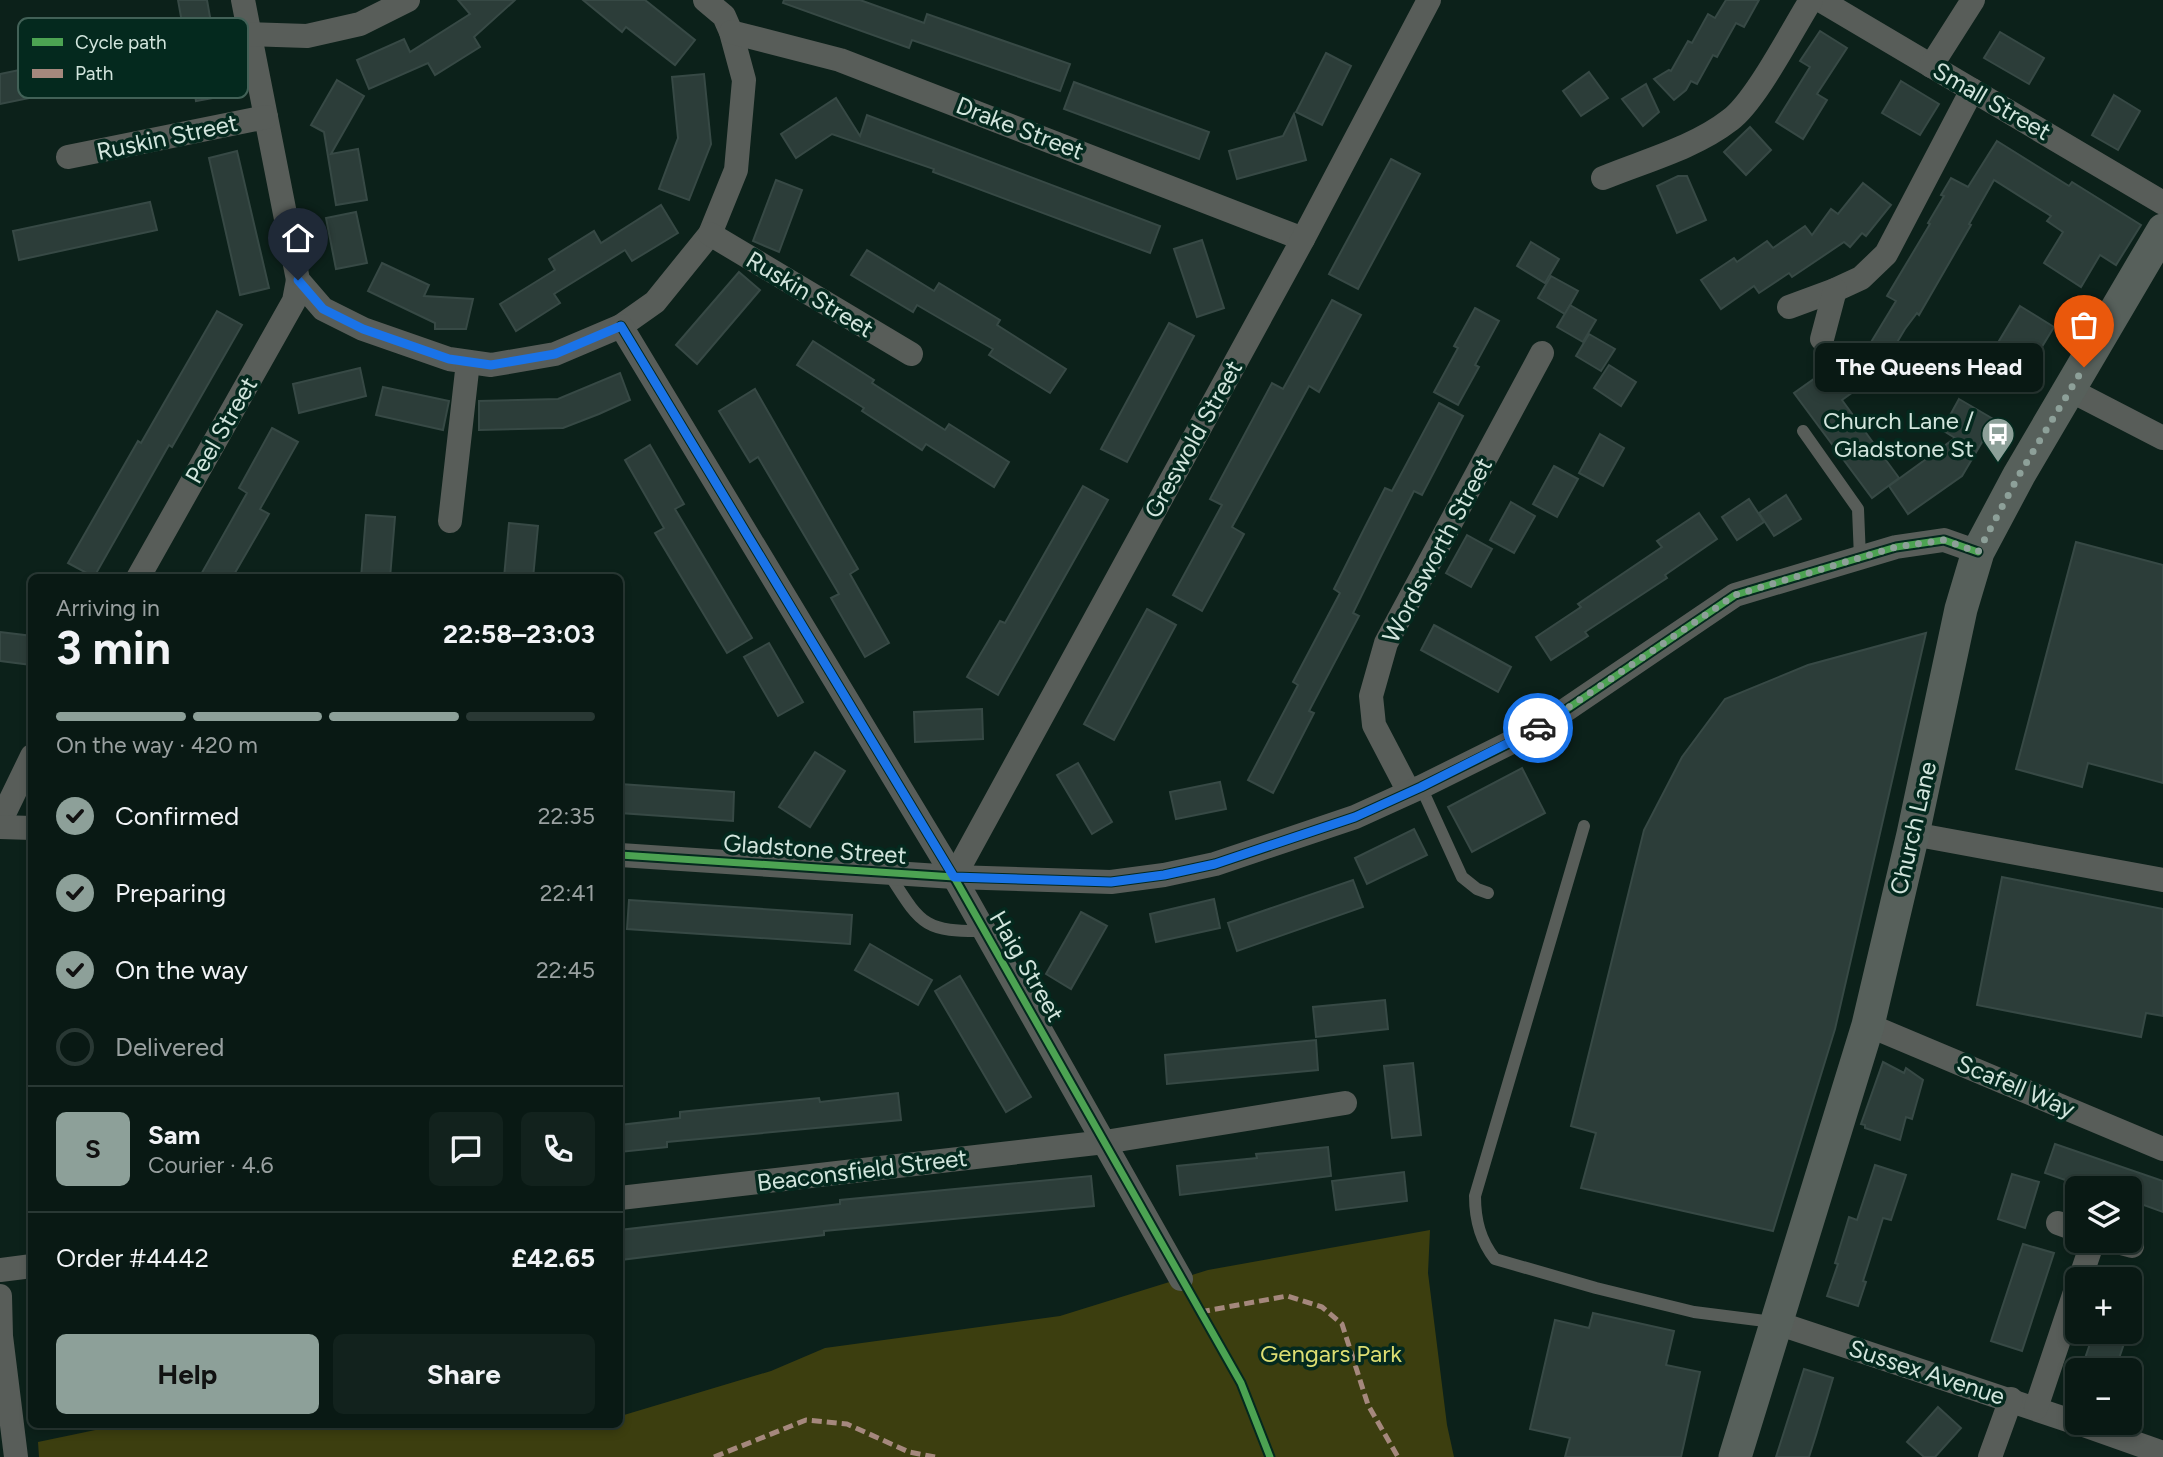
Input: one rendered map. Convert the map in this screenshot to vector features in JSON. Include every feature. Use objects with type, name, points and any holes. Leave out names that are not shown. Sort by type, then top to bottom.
[{"type":"main road","name":"Church Lane","points":[[1735,1457],[1868,1025],[1913,834],[1961,609],[1978,552],[2019,475],[2163,230]]},
{"type":"street","name":"Ruskin Street","points":[[243,0],[247,18]]},
{"type":"street","points":[[250,34],[307,36],[360,24],[408,0]]},
{"type":"street","name":"Ruskin Street","points":[[248,24],[298,280],[323,309],[363,329],[449,359],[491,365],[555,354],[621,326],[655,302],[710,233],[736,170],[744,80],[724,16],[705,0]]},
{"type":"street","name":"Greswold Street","points":[[954,877],[1303,239],[1429,0]]},
{"type":"street","points":[[1603,178],[1701,138],[1732,119],[1755,90],[1811,0]]},
{"type":"street","name":"Small Street","points":[[1820,0],[2163,203]]},
{"type":"street","points":[[1931,66],[1973,0]]},
{"type":"street","name":"Drake Street","points":[[731,32],[840,60],[1303,239]]},
{"type":"street","points":[[1789,307],[1861,278],[1886,254],[1972,90]]},
{"type":"street","name":"Ruskin Street","points":[[68,157],[266,117]]},
{"type":"street","name":"Ruskin Street","points":[[710,233],[911,354]]},
{"type":"street","name":"Peel Street","points":[[140,574],[276,334],[293,300],[298,280]]},
{"type":"street","points":[[1822,339],[1835,290]]},
{"type":"street","name":"Haig Street","points":[[621,326],[954,877],[1181,1279]]},
{"type":"street","name":"Wordsworth Street","points":[[1415,790],[1374,725],[1371,696],[1386,643],[1542,353]]},
{"type":"street","points":[[450,521],[468,362]]},
{"type":"street","points":[[2070,390],[2163,438]]},
{"type":"street","name":"Gladstone Street","points":[[623,855],[954,877],[1111,882],[1164,875],[1215,864],[1355,817],[1536,730],[1735,595],[1896,547],[1944,540],[1978,552]]},
{"type":"street","points":[[0,822],[28,765]]},
{"type":"street","points":[[0,827],[28,828]]},
{"type":"street","points":[[1913,834],[2163,880]]},
{"type":"street","name":"Scafell Way","points":[[1868,1025],[2163,1149]]},
{"type":"street","points":[[1105,1142],[1345,1103]]},
{"type":"street","name":"Beaconsfield Street","points":[[623,1198],[1105,1142]]},
{"type":"street","points":[[0,1270],[28,1266]]},
{"type":"street","points":[[0,1296],[1,1336],[16,1457]]},
{"type":"street","points":[[2036,1408],[2065,1322]]},
{"type":"street","name":"Sussex Avenue","points":[[1777,1323],[2065,1418]]},
{"type":"street","points":[[1990,1457],[2011,1399]]},
{"type":"street","name":"Sussex Avenue","points":[[2112,1435],[2163,1453]]},
{"type":"lane","points":[[1803,431],[1858,509],[1860,558]]},
{"type":"lane","points":[[1415,790],[1462,877],[1476,889],[1488,893]]},
{"type":"lane","points":[[1584,826],[1475,1196],[1475,1216],[1481,1236],[1494,1259],[1694,1312],[1777,1323]]},
{"type":"lane","points":[[889,873],[914,912],[930,925],[951,932],[985,931]]},
{"type":"green space","name":"Gengars Park","points":[[1430,1230],[1428,1273],[1447,1425],[1454,1457],[39,1457],[38,1442],[105,1428],[623,1428],[623,1415],[771,1371],[825,1348],[1060,1316],[1208,1270]]},
{"type":"building","points":[[178,0],[207,0],[210,18],[181,18]]},
{"type":"building","points":[[458,0],[515,0],[474,37],[480,47],[435,75],[428,63],[369,89],[357,60],[404,39],[410,52],[470,14]]},
{"type":"building","points":[[583,0],[645,0],[695,40],[675,65],[626,27],[622,32]]},
{"type":"building","points":[[784,0],[860,0],[924,23],[927,14],[1070,64],[1060,91],[912,40],[909,48],[783,3]]},
{"type":"building","points":[[1726,0],[1759,0],[1744,27],[1736,23],[1717,57],[1713,55],[1697,84],[1691,81],[1686,90],[1674,100],[1654,79],[1671,71],[1688,41],[1692,43],[1708,14],[1715,18]]},
{"type":"building","points":[[1820,31],[1847,48],[1817,94],[1827,100],[1803,139],[1776,122],[1810,67],[1800,61]]},
{"type":"building","points":[[2000,32],[2044,58],[2029,84],[1984,58]]},
{"type":"building","points":[[1326,53],[1351,66],[1322,125],[1296,112]]},
{"type":"building","points":[[18,70],[18,98],[29,98],[0,104],[0,74]]},
{"type":"building","points":[[1589,72],[1608,98],[1581,116],[1563,91]]},
{"type":"building","points":[[704,74],[711,144],[689,200],[659,189],[678,138],[672,77]]},
{"type":"building","points":[[337,80],[364,96],[331,154],[358,149],[367,200],[336,205],[324,132],[311,125]]},
{"type":"building","points":[[1901,81],[1939,104],[1920,135],[1882,113]]},
{"type":"building","points":[[1074,82],[1209,132],[1199,159],[1064,109]]},
{"type":"building","points":[[1646,84],[1659,112],[1643,126],[1622,99]]},
{"type":"building","points":[[2114,95],[2140,111],[2118,150],[2092,135]]},
{"type":"building","points":[[836,98],[860,136],[867,115],[1160,226],[1150,253],[933,172],[934,169],[832,134],[796,158],[781,134]]},
{"type":"building","points":[[1294,114],[1306,160],[1237,179],[1229,151],[1283,136]]},
{"type":"building","points":[[1750,127],[1771,150],[1746,175],[1724,152]]},
{"type":"building","points":[[1997,141],[2069,186],[2072,182],[2141,225],[2116,265],[2100,255],[2081,287],[2044,263],[2063,232],[2047,221],[2051,216],[1994,180],[1919,315],[1917,313],[1905,329],[1878,374],[1842,400],[1899,478],[1872,498],[1794,393],[1852,352],[1859,362],[1896,301],[1887,296],[1930,224],[1928,223],[1951,178],[1968,187]]},
{"type":"building","points":[[237,151],[269,288],[240,295],[209,158]]},
{"type":"building","points":[[1391,159],[1420,174],[1358,289],[1329,274]]},
{"type":"building","points":[[1678,176],[1687,176],[1706,220],[1677,233],[1657,186]]},
{"type":"building","points":[[776,180],[802,190],[779,252],[753,241]]},
{"type":"building","points":[[1863,183],[1891,205],[1866,236],[1862,233],[1850,247],[1844,242],[1792,277],[1789,273],[1759,293],[1754,286],[1721,309],[1701,280],[1734,258],[1737,262],[1767,241],[1773,248],[1805,226],[1812,235],[1831,209],[1838,214]]},
{"type":"building","points":[[150,202],[157,230],[19,260],[13,231]]},
{"type":"building","points":[[661,205],[678,233],[632,261],[625,250],[554,294],[560,303],[516,331],[500,304],[555,270],[549,259],[594,231],[601,243]]},
{"type":"building","points":[[356,212],[367,263],[336,269],[326,218]]},
{"type":"building","points":[[1202,240],[1224,308],[1197,317],[1174,249]]},
{"type":"building","points":[[1531,242],[1559,259],[1545,283],[1517,266]]},
{"type":"building","points":[[867,250],[934,291],[939,283],[1000,320],[997,325],[1066,369],[1050,393],[989,355],[993,349],[917,305],[913,312],[851,275]]},
{"type":"building","points":[[382,263],[429,285],[424,296],[473,299],[466,329],[435,329],[435,323],[368,291]]},
{"type":"building","points":[[739,272],[760,290],[697,364],[676,345]]},
{"type":"building","points":[[1551,276],[1578,291],[1565,314],[1538,298]]},
{"type":"building","points":[[1332,300],[1361,315],[1319,392],[1309,386],[1232,527],[1244,534],[1202,611],[1173,595],[1222,505],[1210,499],[1272,383],[1283,389]]},
{"type":"building","points":[[1570,305],[1596,320],[1583,342],[1557,327]]},
{"type":"building","points":[[2020,306],[2054,327],[2018,386],[1984,366]]},
{"type":"building","points":[[1475,308],[1499,321],[1475,365],[1479,367],[1458,405],[1434,392],[1458,348],[1454,346]]},
{"type":"building","points":[[217,311],[242,325],[172,447],[169,445],[96,574],[88,574],[68,563],[138,441],[141,443]]},
{"type":"building","points":[[1169,323],[1194,336],[1127,462],[1101,449]]},
{"type":"building","points":[[1589,334],[1615,349],[1601,371],[1576,356]]},
{"type":"building","points":[[813,341],[945,430],[949,424],[1009,462],[994,487],[926,444],[922,450],[862,411],[864,408],[797,365]]},
{"type":"building","points":[[1609,365],[1636,382],[1621,406],[1594,388]]},
{"type":"building","points":[[360,368],[366,396],[299,413],[293,384]]},
{"type":"building","points":[[620,373],[630,400],[599,414],[563,428],[479,430],[479,401],[558,399]]},
{"type":"building","points":[[383,387],[449,401],[443,430],[376,415]]},
{"type":"building","points":[[755,389],[858,569],[850,574],[889,643],[865,657],[831,598],[839,594],[758,457],[750,462],[719,411]]},
{"type":"building","points":[[1959,399],[1995,420],[1962,476],[1908,514],[1889,486],[1955,438],[1942,430]]},
{"type":"building","points":[[1439,403],[1463,416],[1422,495],[1414,491],[1381,556],[1353,613],[1359,616],[1309,711],[1314,713],[1273,793],[1248,780],[1298,685],[1293,682],[1340,593],[1334,589],[1362,533],[1385,488],[1392,491]]},
{"type":"building","points":[[272,428],[298,442],[260,509],[269,514],[234,574],[201,574],[247,493],[239,488]]},
{"type":"building","points":[[1600,434],[1624,448],[1603,486],[1579,473]]},
{"type":"building","points":[[650,445],[684,504],[675,509],[752,638],[727,653],[655,533],[664,528],[625,460]]},
{"type":"building","points":[[1554,466],[1578,479],[1557,517],[1533,504]]},
{"type":"building","points":[[1083,486],[1108,500],[998,695],[967,677],[1000,621],[1005,623]]},
{"type":"building","points":[[1786,495],[1801,519],[1774,536],[1759,513]]},
{"type":"building","points":[[1749,499],[1764,522],[1737,540],[1722,517]]},
{"type":"building","points":[[1511,502],[1535,516],[1514,553],[1490,540]]},
{"type":"building","points":[[1699,513],[1717,539],[1665,575],[1667,578],[1585,632],[1588,636],[1551,660],[1536,637],[1581,607],[1578,604],[1662,547],[1657,541]]},
{"type":"building","points":[[366,515],[395,517],[390,574],[361,574]]},
{"type":"building","points":[[509,523],[538,526],[533,574],[504,574]]},
{"type":"building","points":[[1467,535],[1492,549],[1471,587],[1446,573]]},
{"type":"building","points":[[2076,542],[2163,565],[2163,783],[2088,763],[2082,787],[2016,769]]},
{"type":"building","points":[[1147,609],[1176,625],[1114,740],[1084,724]]},
{"type":"building","points":[[1434,625],[1511,667],[1498,692],[1421,650]]},
{"type":"building","points":[[0,632],[28,636],[28,664],[0,661]]},
{"type":"building","points":[[1926,633],[1835,1029],[1773,1231],[1581,1188],[1596,1133],[1571,1126],[1644,830],[1682,757],[1725,699],[1808,665]]},
{"type":"building","points":[[769,643],[803,702],[778,716],[744,657]]},
{"type":"building","points":[[982,709],[983,739],[915,742],[914,712]]},
{"type":"building","points":[[815,752],[845,771],[810,827],[779,807]]},
{"type":"building","points":[[1078,763],[1112,822],[1092,834],[1057,775]]},
{"type":"building","points":[[1522,768],[1545,813],[1472,852],[1448,807]]},
{"type":"building","points":[[1220,782],[1226,809],[1176,819],[1170,792]]},
{"type":"building","points":[[623,784],[734,792],[733,821],[623,813]]},
{"type":"building","points":[[1414,829],[1427,855],[1367,884],[1355,858]]},
{"type":"building","points":[[2002,877],[2163,909],[2163,1016],[2146,1013],[2141,1037],[1977,1005]]},
{"type":"building","points":[[1353,880],[1363,907],[1237,951],[1228,923]]},
{"type":"building","points":[[1214,899],[1220,928],[1156,942],[1150,914]]},
{"type":"building","points":[[629,900],[852,915],[850,944],[627,929]]},
{"type":"building","points":[[1081,912],[1107,926],[1071,989],[1046,974]]},
{"type":"building","points":[[870,944],[932,980],[918,1005],[855,970]]},
{"type":"building","points":[[960,976],[1031,1097],[1006,1112],[935,991]]},
{"type":"building","points":[[1385,1000],[1388,1029],[1316,1037],[1313,1007]]},
{"type":"building","points":[[1316,1040],[1318,1070],[1167,1084],[1165,1055]]},
{"type":"building","points":[[1883,1062],[1904,1073],[1906,1068],[1923,1080],[1912,1119],[1906,1117],[1900,1140],[1865,1128],[1865,1125],[1861,1124]]},
{"type":"building","points":[[1413,1063],[1421,1135],[1392,1138],[1384,1066]]},
{"type":"building","points":[[898,1093],[901,1120],[667,1142],[667,1147],[623,1152],[623,1125],[680,1118],[680,1112],[819,1098],[820,1102]]},
{"type":"building","points":[[2055,1144],[2163,1181],[2163,1212],[2142,1204],[2142,1176],[2065,1176],[2065,1180],[2045,1173]]},
{"type":"building","points":[[1328,1147],[1331,1176],[1180,1195],[1177,1166]]},
{"type":"building","points":[[1875,1165],[1906,1175],[1891,1220],[1883,1218],[1858,1306],[1827,1296],[1849,1217],[1857,1220]]},
{"type":"building","points":[[1404,1172],[1407,1201],[1336,1210],[1332,1181]]},
{"type":"building","points":[[2012,1174],[2039,1182],[2025,1228],[1998,1219]]},
{"type":"building","points":[[1091,1176],[1094,1206],[824,1231],[824,1235],[623,1260],[623,1230],[840,1204],[840,1200]]},
{"type":"building","points":[[2023,1244],[2054,1253],[2022,1351],[1991,1341]]},
{"type":"building","points":[[1593,1313],[1674,1331],[1666,1365],[1700,1372],[1681,1457],[1565,1457],[1570,1438],[1530,1429],[1555,1320],[1589,1328]]},
{"type":"building","points":[[2090,1344],[2124,1344],[2119,1358],[2085,1358]]},
{"type":"building","points":[[1804,1369],[1833,1378],[1809,1457],[1776,1457]]},
{"type":"building","points":[[1938,1407],[1961,1428],[1935,1457],[1924,1457],[1907,1442]]},
{"type":"marked path","points":[[1200,1312],[1287,1296],[1322,1307],[1342,1324],[1368,1405],[1398,1457]]},
{"type":"marked path","points":[[714,1457],[806,1420],[847,1424],[909,1452],[935,1457]]},
{"type":"cycle path","points":[[621,326],[954,877],[1241,1383],[1270,1457]]},
{"type":"cycle path","points":[[623,855],[954,877],[1111,882],[1164,875],[1215,864],[1355,817],[1536,730],[1735,595],[1896,547],[1944,540],[1978,552]]},
{"type":"way so far","points":[[1538,728],[1735,595],[1896,547],[1944,540],[1978,552],[2019,475],[2084,367]]},
{"type":"place","name":"The Queens Head","points":[[2084,367]]},
{"type":"place","name":"Church Lane / Gladstone St","points":[[1998,464]]},
{"type":"route","points":[[298,280],[323,309],[363,329],[449,359],[491,365],[555,354],[621,326],[954,877],[1111,882],[1164,875],[1215,864],[1355,817],[1538,728]]}]
